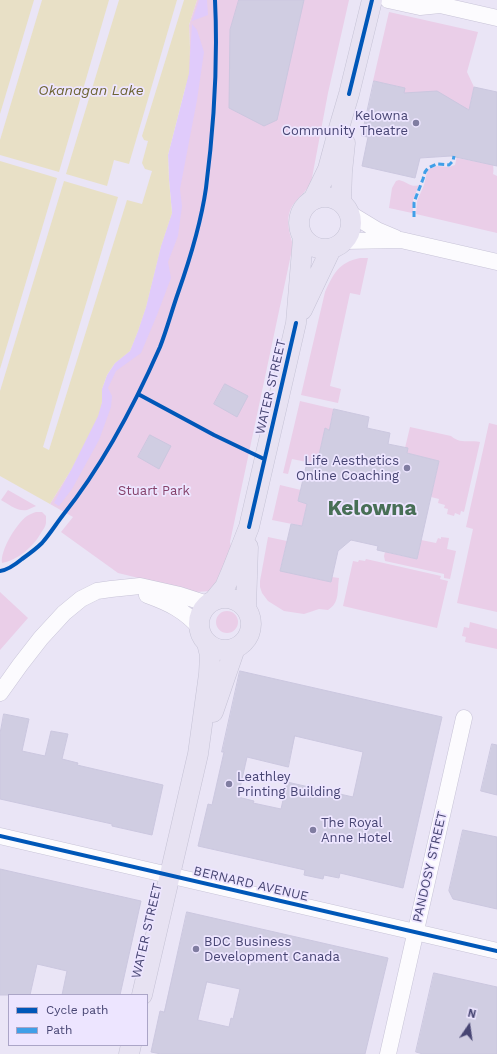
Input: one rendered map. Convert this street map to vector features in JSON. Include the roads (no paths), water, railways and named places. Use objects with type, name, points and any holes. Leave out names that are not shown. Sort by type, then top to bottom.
[{"type":"main road","points":[[313,200],[328,169],[349,94],[372,0]]},
{"type":"main road","points":[[345,208],[334,199],[328,197],[320,197],[307,204],[302,209],[298,224],[303,238],[308,244],[315,248],[323,249],[337,245],[348,234],[351,227],[351,220],[345,208],[342,172],[349,94]]},
{"type":"main road","name":"WATER STREET","points":[[211,602],[225,587],[234,568],[249,527],[296,323],[303,238]]},
{"type":"main road","name":"WATER STREET","points":[[296,323],[337,245]]},
{"type":"main road","name":"WATER STREET","points":[[246,607],[246,571],[249,527]]},
{"type":"main road","points":[[230,598],[239,601],[246,607],[251,615],[252,626],[249,636],[242,644],[228,650],[221,649],[213,647],[203,636],[199,620],[202,612],[211,602],[230,598]]},
{"type":"main road","name":"WATER STREET","points":[[142,994],[198,754],[210,656],[203,636]]},
{"type":"main road","name":"WATER STREET","points":[[198,754],[235,648]]},
{"type":"street","points":[[388,0],[420,8],[440,5],[497,18]]},
{"type":"street","points":[[345,208],[377,230],[401,240],[497,262]]},
{"type":"street","points":[[337,245],[401,240]]},
{"type":"street","points":[[0,693],[41,638],[64,613],[81,599],[97,591],[111,588],[140,586],[211,602]]},
{"type":"street","points":[[127,587],[176,608],[186,615],[203,636]]},
{"type":"street","name":"PANDOSY STREET","points":[[388,1054],[463,723]]},
{"type":"street","name":"BERNARD AVENUE","points":[[0,836],[497,951]]},
{"type":"water","name":"Okanagan Lake","points":[[0,0],[197,0],[189,25],[189,73],[168,155],[172,213],[161,246],[146,307],[130,351],[115,363],[107,375],[102,389],[102,402],[98,416],[71,470],[50,504],[0,476]]},
{"type":"place","name":"Kelowna Community Theatre","points":[[416,123]]},
{"type":"place","name":"Life Aesthetics Online Coaching","points":[[407,468]]},
{"type":"place","name":"Leathley Printing Building","points":[[229,784]]},
{"type":"place","name":"The Royal Anne Hotel","points":[[313,830]]},
{"type":"place","name":"BDC Business Development Canada","points":[[196,949]]},
{"type":"district","name":"Kelowna","points":[[372,509]]},
{"type":"park label","name":"Stuart Park","points":[[154,491]]}]
